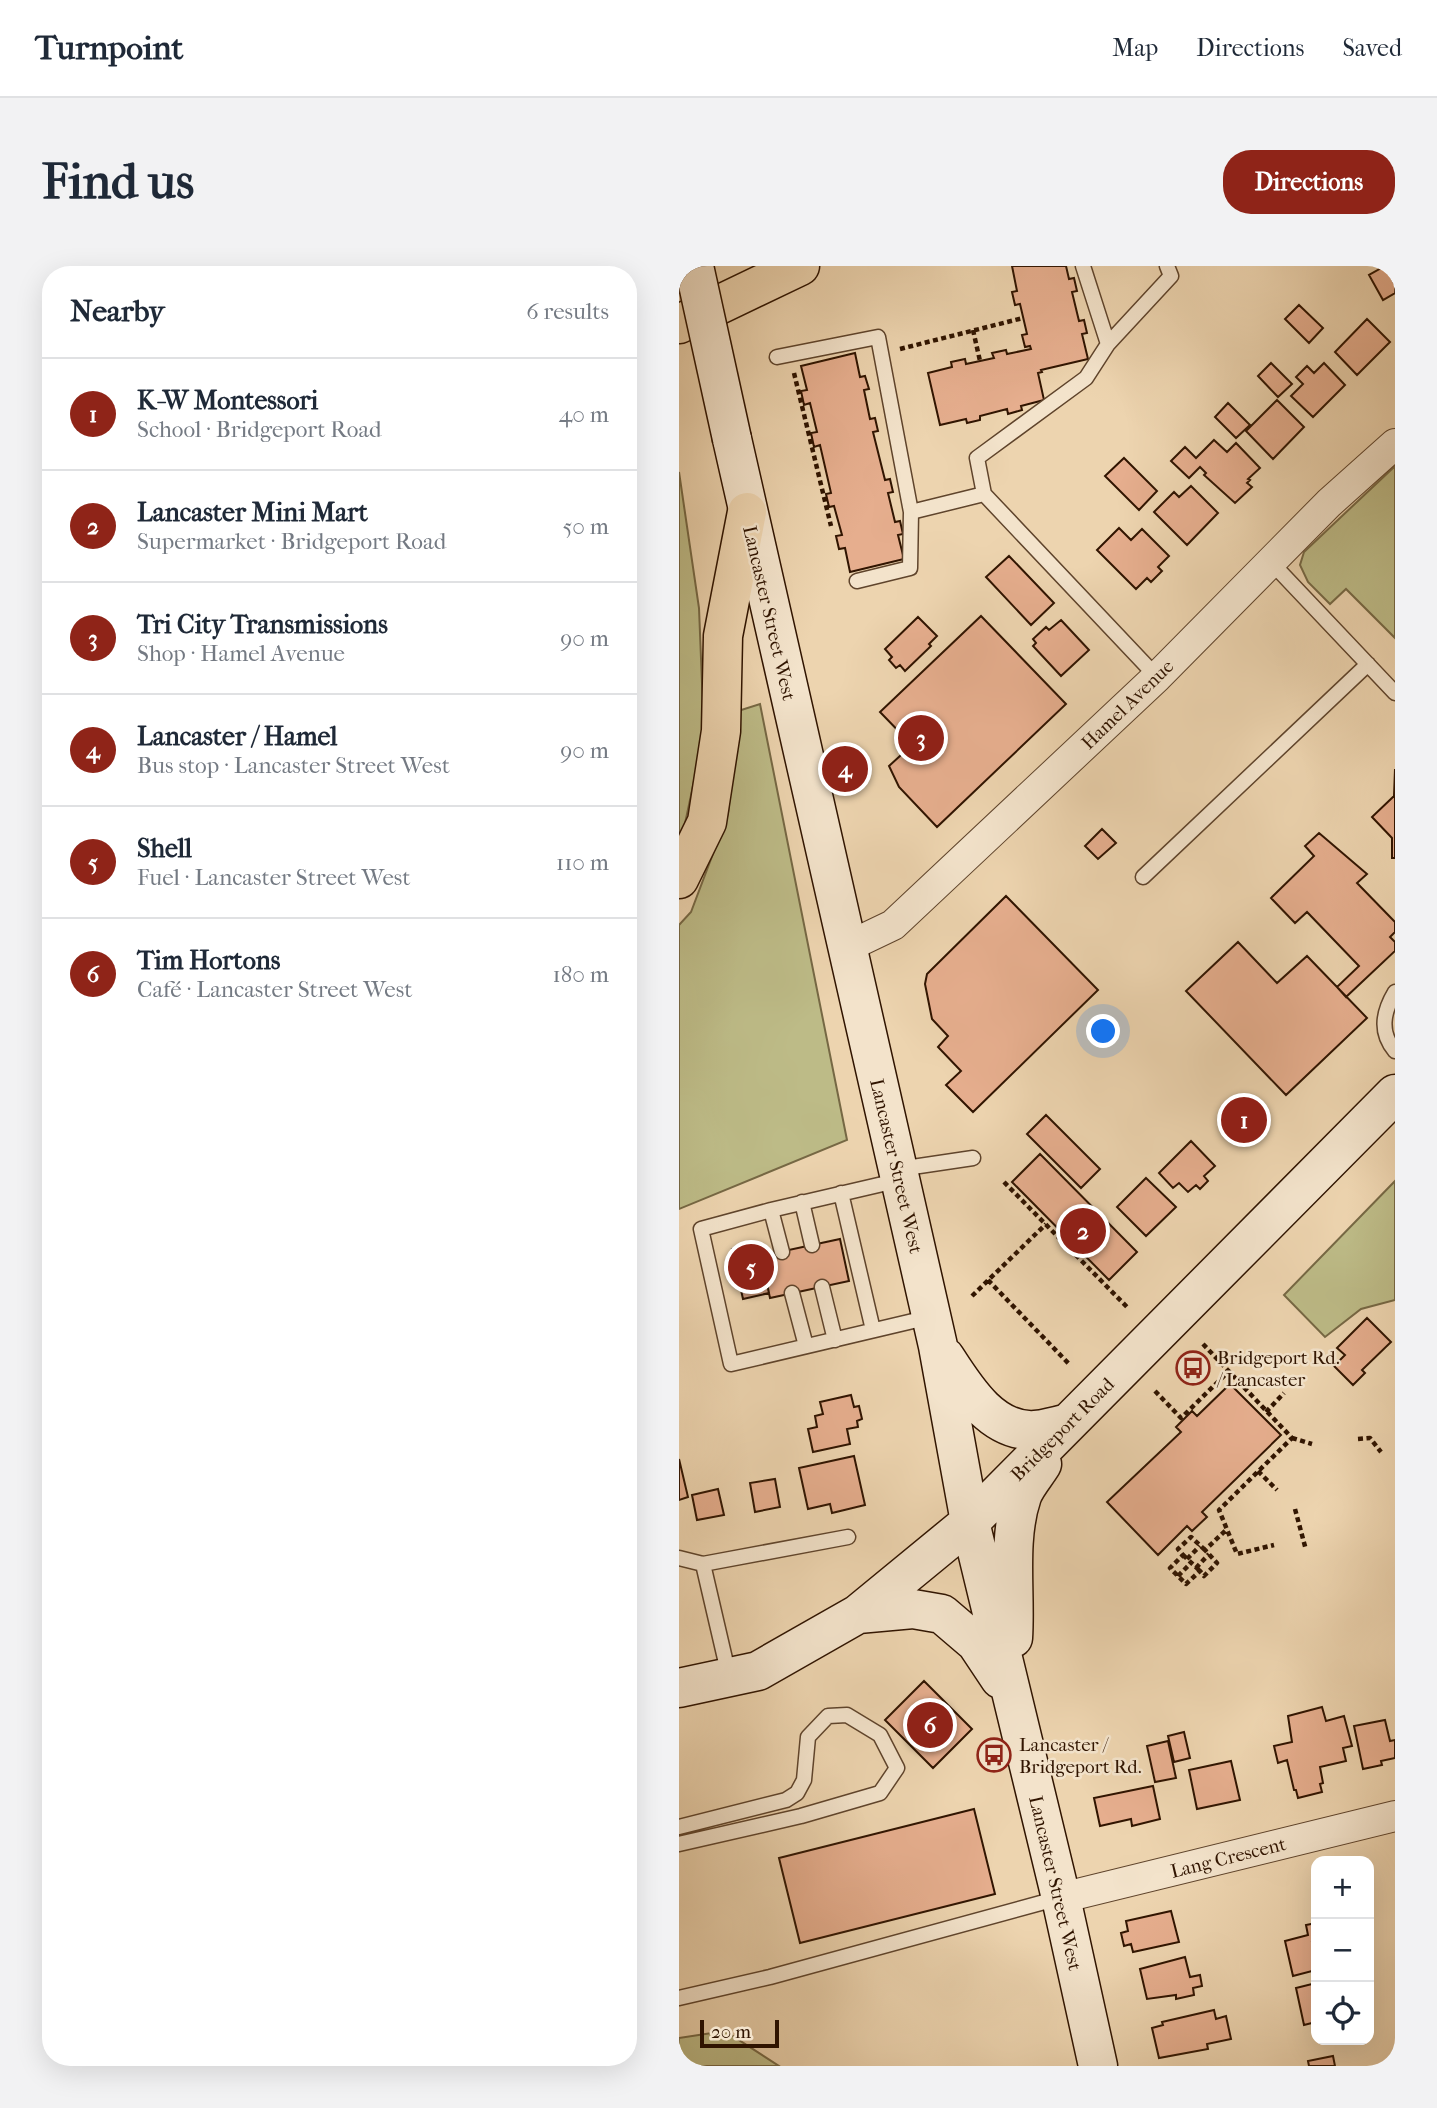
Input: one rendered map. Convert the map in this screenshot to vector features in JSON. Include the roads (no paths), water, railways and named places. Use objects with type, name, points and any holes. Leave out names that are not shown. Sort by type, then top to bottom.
[{"type":"highway","points":[[679,302],[761,266]]},
{"type":"highway","points":[[679,324],[800,266]]},
{"type":"highway","points":[[679,879],[707,822],[721,731],[723,636],[747,512]]},
{"type":"main road","name":"Lancaster Street West","points":[[694,266],[747,512],[935,1332],[970,1522],[1061,1898],[1098,2066]]},
{"type":"main road","name":"Bridgeport Road","points":[[679,1688],[758,1671],[858,1614],[970,1522],[1395,1094]]},
{"type":"main road","points":[[935,1332],[971,1397],[1002,1423],[1033,1430],[1068,1423]]},
{"type":"main road","points":[[1011,1695],[1014,1624],[1012,1575],[1022,1495],[1068,1423]]},
{"type":"main road","points":[[858,1614],[913,1609],[942,1614],[976,1643],[1011,1695]]},
{"type":"street","name":"Hamel Avenue","points":[[847,947],[893,925],[1157,677],[1329,503],[1395,444]]},
{"type":"street","name":"Lang Crescent","points":[[1061,1898],[1395,1816]]},
{"type":"lane","points":[[1083,266],[1108,344]]},
{"type":"lane","points":[[1157,677],[984,494],[977,458],[1086,378],[1108,344],[1171,276],[1167,266]]},
{"type":"lane","points":[[783,356],[878,337],[911,512],[910,568],[857,580]]},
{"type":"lane","points":[[911,512],[984,494]]},
{"type":"lane","points":[[1271,562],[1395,693]]},
{"type":"lane","points":[[1143,877],[1369,664]]},
{"type":"lane","points":[[1395,992],[1384,1011],[1385,1040],[1395,1051]]},
{"type":"lane","points":[[935,1332],[873,1331],[731,1364],[701,1229],[841,1193],[899,1175],[973,1158]]},
{"type":"lane","points":[[841,1193],[873,1331]]},
{"type":"lane","points":[[802,1202],[812,1245]]},
{"type":"lane","points":[[771,1210],[782,1252]]},
{"type":"lane","points":[[822,1287],[835,1339]]},
{"type":"lane","points":[[792,1293],[806,1346]]},
{"type":"lane","points":[[679,1558],[703,1564],[848,1537]]},
{"type":"lane","points":[[703,1564],[729,1677]]},
{"type":"lane","points":[[679,1827],[786,1800],[797,1793],[804,1780],[809,1737],[828,1716],[847,1715],[880,1735],[897,1768],[880,1793],[801,1816],[679,1844]]},
{"type":"lane","points":[[679,1998],[770,1977],[1061,1898]]},
{"type":"place","name":"Tri City Transmissions","points":[[921,738]]},
{"type":"place","name":"Lancaster / Hamel","points":[[845,769]]},
{"type":"place","name":"K-W Montessori","points":[[1244,1120]]},
{"type":"place","name":"Lancaster Mini Mart","points":[[1083,1231]]},
{"type":"place","name":"Shell","points":[[751,1267]]},
{"type":"place","name":"Bridgeport Rd. / Lancaster","points":[[1193,1368]]},
{"type":"place","name":"Tim Hortons","points":[[930,1725]]},
{"type":"place","name":"Lancaster / Bridgeport Rd.","points":[[994,1755]]}]
